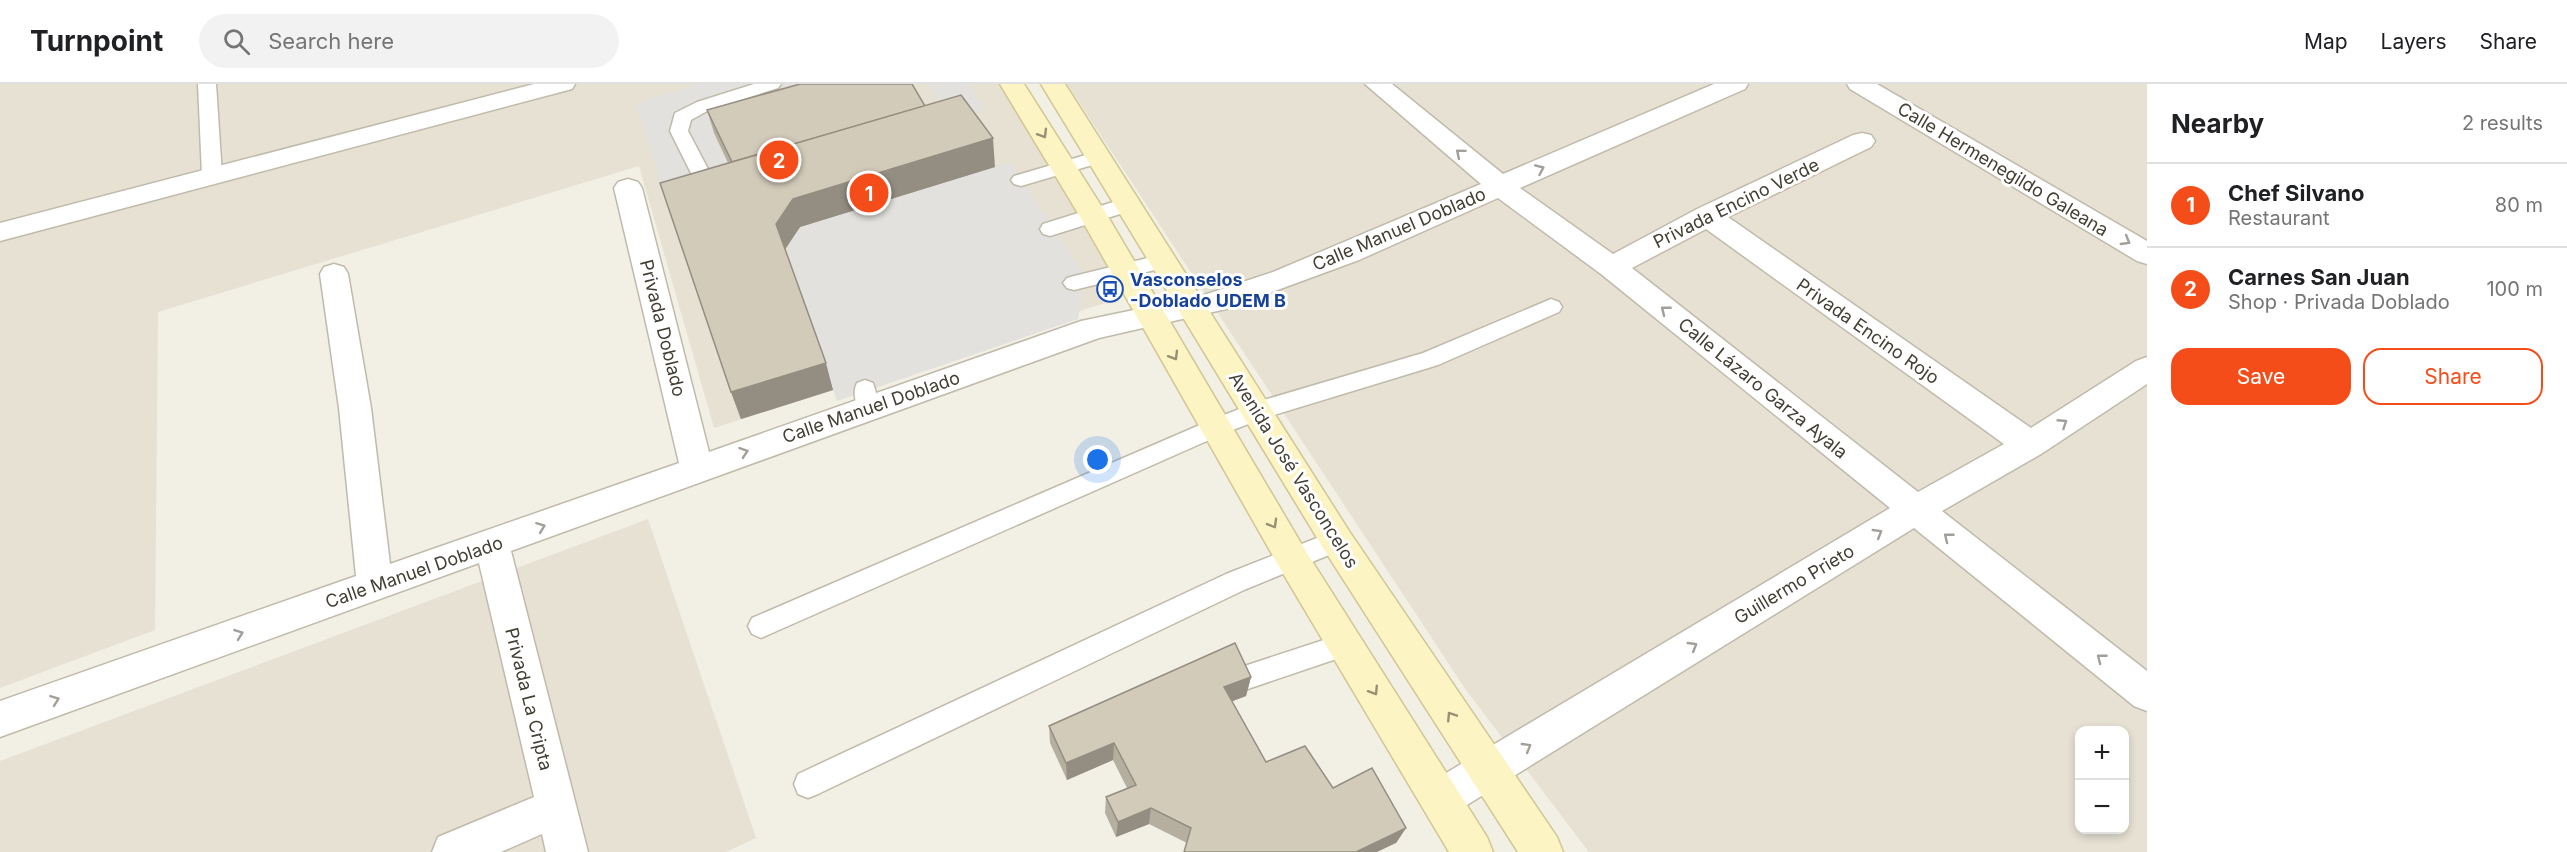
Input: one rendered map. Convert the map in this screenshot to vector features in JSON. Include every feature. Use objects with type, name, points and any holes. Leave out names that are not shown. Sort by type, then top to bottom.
[{"type":"main road","points":[[1012,84],[1093,215],[1293,560],[1472,852]]},
{"type":"main road","name":"Avenida José Vasconcelos","points":[[1053,84],[1337,541],[1542,852]]},
{"type":"street","points":[[0,232],[563,84]]},
{"type":"street","name":"Calle Lázaro Garza Ayala","points":[[1377,84],[1500,186],[1611,267],[2147,694]]},
{"type":"street","name":"Calle Manuel Doblado","points":[[0,719],[375,585],[492,546],[697,468],[867,399],[1092,329],[1149,315],[1194,309],[1295,272],[1422,221],[1676,107],[1736,84]]},
{"type":"street","name":"Calle Hermenegildo Galeana","points":[[1859,84],[2147,254]]},
{"type":"street","name":"Privada Encino Verde","points":[[1611,267],[1707,216],[1862,141]]},
{"type":"street","name":"Privada Doblado","points":[[628,188],[697,468]]},
{"type":"street","name":"Privada Encino Rojo","points":[[1707,216],[2030,445]]},
{"type":"street","points":[[334,274],[355,408],[375,585]]},
{"type":"street","name":"Guillermo Prieto","points":[[1440,799],[1915,510],[2030,445],[2147,369]]},
{"type":"street","name":"Privada La Cripta","points":[[492,546],[567,852]]},
{"type":"street","points":[[453,852],[555,808]]},
{"type":"lane","points":[[207,84],[212,176]]},
{"type":"lane","points":[[698,169],[679,131],[682,117],[703,106],[772,84]]},
{"type":"lane","points":[[1021,180],[1099,157]]},
{"type":"lane","points":[[1050,229],[1129,204]]},
{"type":"lane","points":[[1074,283],[1164,261]]},
{"type":"lane","points":[[761,626],[1217,427],[1257,411],[1430,359],[1551,307]]},
{"type":"lane","points":[[808,784],[1235,582],[1337,541]]},
{"type":"lane","points":[[1239,680],[1345,645]]},
{"type":"shaded area","points":[[0,84],[1004,84],[1114,267],[1108,302],[714,428],[639,166],[158,312],[155,630],[0,688]]},
{"type":"shaded area","points":[[699,84],[864,84],[712,129],[740,187],[670,211],[636,103]]},
{"type":"shaded area","points":[[928,84],[969,84],[984,110],[959,125]]},
{"type":"shaded area","points":[[1067,84],[2147,84],[2147,852],[1589,852],[1466,690]]},
{"type":"shaded area","points":[[1010,162],[1085,276],[1078,319],[837,401],[783,252],[800,227]]},
{"type":"shaded area","points":[[648,519],[756,838],[726,852],[0,852],[0,761]]},
{"type":"building","points":[[800,84],[912,84],[925,106],[732,162],[707,110]]},
{"type":"building","points":[[961,95],[993,138],[793,199],[776,224],[826,363],[731,392],[660,183]]},
{"type":"building","points":[[1235,643],[1251,677],[1224,687],[1266,762],[1305,746],[1333,788],[1372,768],[1406,828],[1356,852],[1184,852],[1191,828],[1151,808],[1118,822],[1106,797],[1136,785],[1114,743],[1066,763],[1049,726]]},
{"type":"place","name":"Carnes San Juan","points":[[779,160]]},
{"type":"place","name":"Chef Silvano","points":[[869,193]]},
{"type":"place","name":"Vasconselos -Doblado UDEM B","points":[[1110,289]]}]
